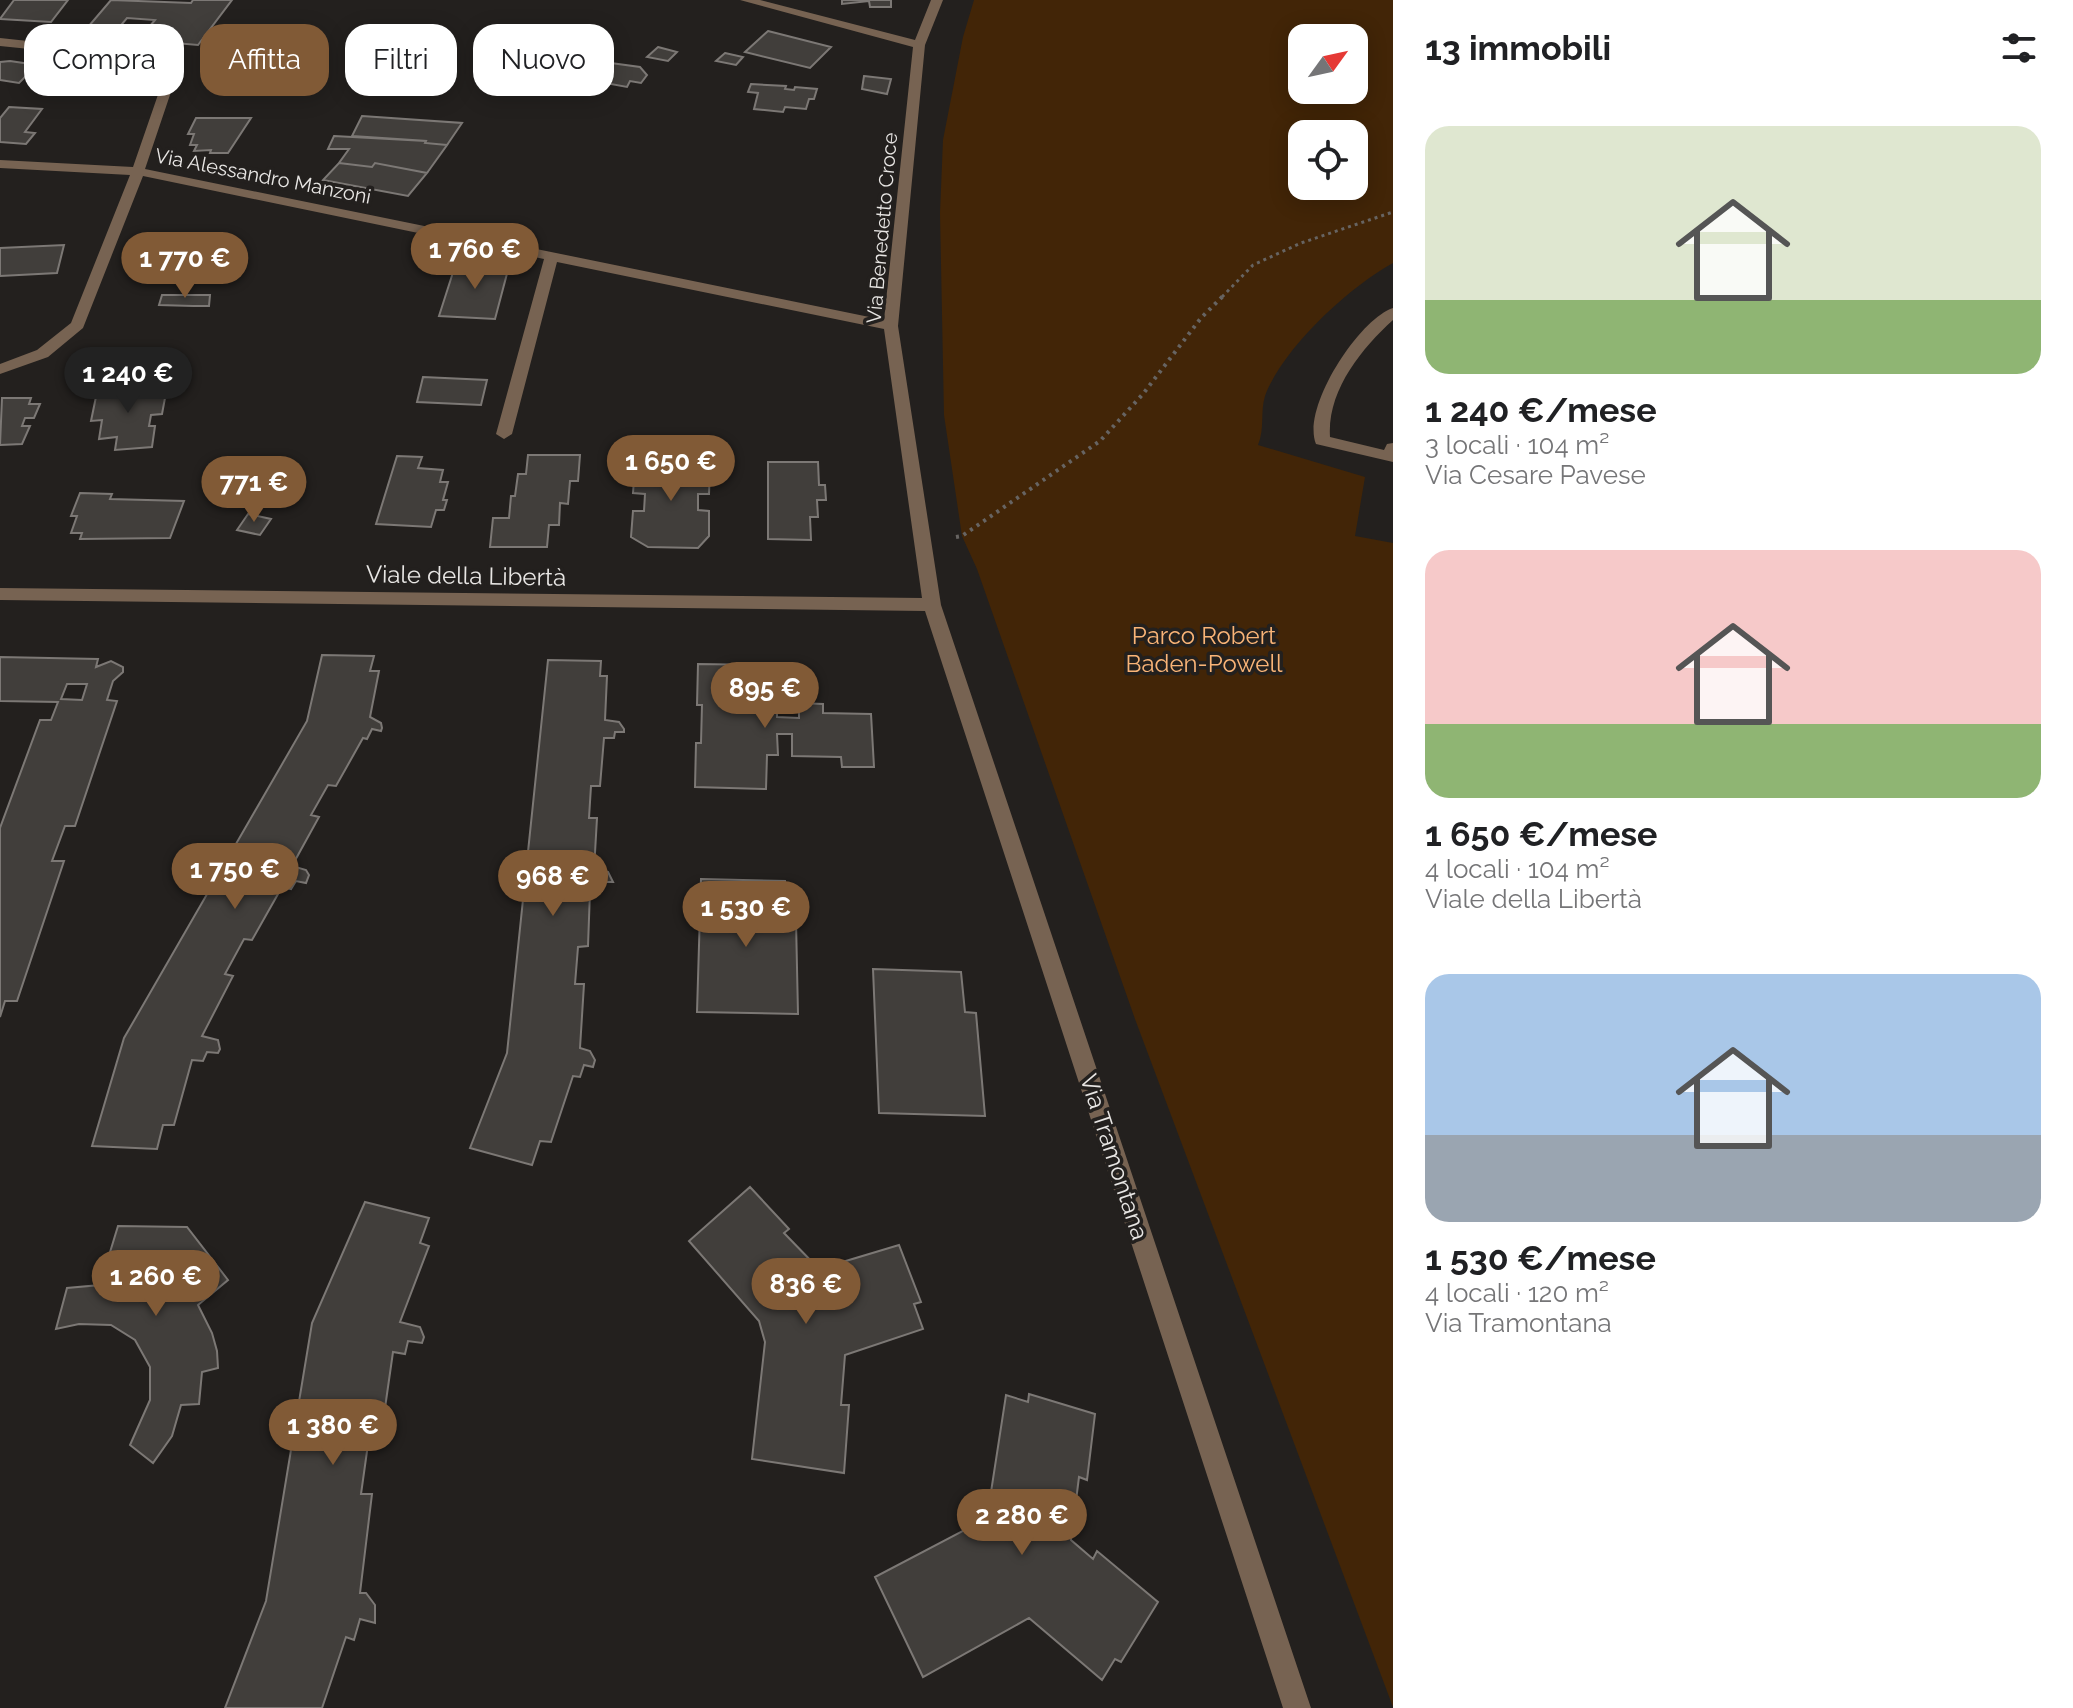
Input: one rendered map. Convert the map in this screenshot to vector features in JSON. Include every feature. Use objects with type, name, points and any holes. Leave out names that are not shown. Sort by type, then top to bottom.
[{"type":"street","points":[[746,0],[919,45]]},
{"type":"street","name":"Via Benedetto Croce","points":[[932,605],[891,326],[919,45],[937,0]]},
{"type":"street","points":[[0,42],[140,57],[162,67],[167,86],[138,171],[78,325],[62,342],[30,363],[0,369]]},
{"type":"street","name":"Via Alessandro Manzoni","points":[[0,164],[138,171],[891,326]]},
{"type":"street","points":[[504,434],[552,255]]},
{"type":"street","points":[[1392,458],[1322,440],[1319,429],[1324,405],[1343,369],[1380,323],[1393,312]]},
{"type":"street","name":"Viale della Libertà","points":[[0,594],[932,605]]},
{"type":"street","name":"Via Tramontana","points":[[932,605],[1297,1708]]},
{"type":"path","points":[[962,536],[1100,441],[1143,394],[1201,318],[1253,265],[1301,243],[1393,212]]},
{"type":"green space","name":"Parco Robert Baden-Powell","points":[[974,0],[1393,0],[1393,263],[1338,303],[1286,359],[1265,396],[1258,445],[1365,477],[1355,536],[1393,543],[1393,1707],[1135,1019],[977,569],[962,536],[944,415],[940,213],[943,140],[963,37]]},
{"type":"building","points":[[14,0],[68,0],[51,22],[0,19]]},
{"type":"building","points":[[111,0],[191,3],[193,0],[232,0],[214,24],[200,24],[198,45],[184,44],[184,24],[152,24],[155,20],[127,18],[122,24],[91,24]]},
{"type":"building","points":[[842,0],[891,0],[891,7],[870,7],[869,1],[842,4]]},
{"type":"building","points":[[768,31],[831,47],[810,68],[745,52]]},
{"type":"building","points":[[658,47],[677,52],[668,61],[647,57]]},
{"type":"building","points":[[725,53],[743,57],[736,65],[716,61]]},
{"type":"building","points":[[0,62],[24,63],[24,78],[19,83],[0,80]]},
{"type":"building","points":[[614,63],[640,67],[647,75],[641,83],[630,81],[627,87],[614,85]]},
{"type":"building","points":[[864,76],[891,79],[887,94],[862,89]]},
{"type":"building","points":[[751,84],[786,86],[785,89],[794,90],[795,87],[817,89],[806,109],[785,107],[783,112],[754,109],[758,93],[748,92]]},
{"type":"building","points":[[9,107],[42,109],[25,132],[35,133],[26,144],[0,142],[0,118]]},
{"type":"building","points":[[362,116],[462,123],[447,145],[352,136]]},
{"type":"building","points":[[196,118],[251,118],[228,153],[210,153],[211,150],[194,151],[197,145],[190,145],[194,134],[188,134]]},
{"type":"building","points":[[334,136],[447,145],[427,173],[375,163],[372,167],[339,163],[349,149],[328,149]]},
{"type":"building","points":[[339,163],[372,167],[375,163],[427,173],[408,196],[323,180]]},
{"type":"building","points":[[64,245],[57,273],[0,276],[0,248]]},
{"type":"building","points":[[456,263],[509,266],[495,319],[439,316]]},
{"type":"building","points":[[162,295],[210,295],[209,306],[159,305]]},
{"type":"building","points":[[423,377],[487,380],[481,405],[417,402]]},
{"type":"building","points":[[159,384],[157,398],[165,398],[162,414],[151,415],[149,426],[155,426],[152,447],[115,450],[117,437],[99,439],[102,420],[91,421],[97,392]]},
{"type":"building","points":[[2,398],[31,398],[29,404],[40,404],[34,418],[25,418],[22,426],[30,426],[22,444],[0,445]]},
{"type":"building","points":[[528,455],[580,455],[578,481],[570,481],[568,504],[560,503],[559,525],[549,525],[547,547],[490,547],[493,518],[509,518],[511,496],[515,496],[518,474],[526,474]]},
{"type":"building","points":[[397,456],[422,457],[418,468],[443,470],[440,482],[448,482],[443,500],[447,500],[444,510],[436,510],[431,527],[376,524]]},
{"type":"building","points":[[655,457],[688,459],[710,467],[709,494],[698,494],[698,510],[709,511],[709,536],[698,548],[648,547],[631,537],[633,511],[644,511],[645,494],[633,493],[635,467]]},
{"type":"building","points":[[768,462],[818,462],[819,485],[825,485],[826,500],[817,500],[818,517],[810,517],[811,540],[768,539]]},
{"type":"building","points":[[80,493],[112,494],[110,499],[184,501],[170,538],[80,539],[82,533],[71,533],[77,516],[71,516]]},
{"type":"building","points":[[248,514],[271,519],[260,535],[237,530]]},
{"type":"building","points":[[322,655],[374,656],[370,671],[379,671],[370,717],[381,723],[381,731],[372,729],[367,739],[363,738],[336,786],[328,785],[311,815],[319,817],[292,866],[306,870],[309,875],[306,883],[296,881],[291,889],[282,887],[252,940],[244,939],[225,974],[233,976],[202,1036],[218,1040],[220,1049],[218,1053],[207,1052],[203,1061],[192,1060],[174,1125],[163,1125],[157,1149],[92,1146],[124,1038],[307,721]]},
{"type":"building","points":[[0,657],[98,659],[96,667],[111,661],[123,667],[123,672],[113,681],[107,700],[117,701],[75,826],[65,826],[52,861],[64,861],[17,1001],[5,1001],[0,1017],[0,828],[40,720],[51,720],[58,702],[0,701]],"holes":[[[67,684],[87,684],[82,700],[61,699]]]},
{"type":"building","points":[[548,660],[601,661],[600,676],[607,676],[605,720],[619,722],[624,732],[615,732],[614,738],[604,738],[600,786],[591,786],[589,818],[597,818],[594,870],[608,872],[613,882],[603,882],[602,891],[590,891],[588,946],[578,947],[575,984],[584,984],[580,1048],[590,1051],[595,1060],[593,1067],[584,1065],[580,1077],[573,1076],[551,1142],[540,1141],[532,1165],[470,1148],[507,1053]]},
{"type":"building","points":[[698,664],[765,665],[765,700],[777,700],[777,717],[799,718],[799,703],[823,704],[823,713],[871,714],[874,767],[842,767],[841,757],[792,756],[792,734],[777,734],[778,755],[767,755],[766,789],[695,787],[696,743],[701,743],[702,705],[697,705]]},
{"type":"building","points":[[701,879],[785,881],[786,920],[796,921],[798,1014],[697,1012]]},
{"type":"building","points":[[873,969],[961,972],[965,1012],[976,1013],[985,1116],[879,1113]]},
{"type":"building","points":[[750,1187],[789,1229],[784,1233],[819,1269],[899,1245],[921,1302],[914,1304],[923,1329],[845,1355],[841,1405],[849,1405],[844,1473],[752,1459],[765,1342],[759,1321],[689,1241]]},
{"type":"building","points":[[365,1202],[429,1218],[420,1243],[429,1246],[400,1322],[420,1327],[424,1337],[422,1343],[408,1341],[405,1354],[393,1352],[381,1436],[369,1437],[361,1494],[372,1494],[360,1593],[366,1593],[375,1605],[375,1623],[360,1619],[354,1640],[346,1637],[322,1708],[225,1708],[266,1601],[312,1323]]},
{"type":"building","points":[[118,1226],[187,1227],[228,1280],[198,1305],[212,1333],[218,1368],[202,1372],[199,1404],[181,1405],[172,1436],[153,1463],[130,1445],[150,1400],[150,1367],[135,1340],[111,1325],[79,1324],[56,1329],[67,1288],[100,1285]]},
{"type":"building","points":[[1029,1394],[1095,1414],[1087,1480],[1079,1477],[1071,1540],[1093,1559],[1097,1551],[1158,1602],[1121,1662],[1115,1659],[1102,1680],[1029,1618],[923,1677],[875,1577],[978,1523],[989,1505],[1006,1395],[1028,1402]]}]
